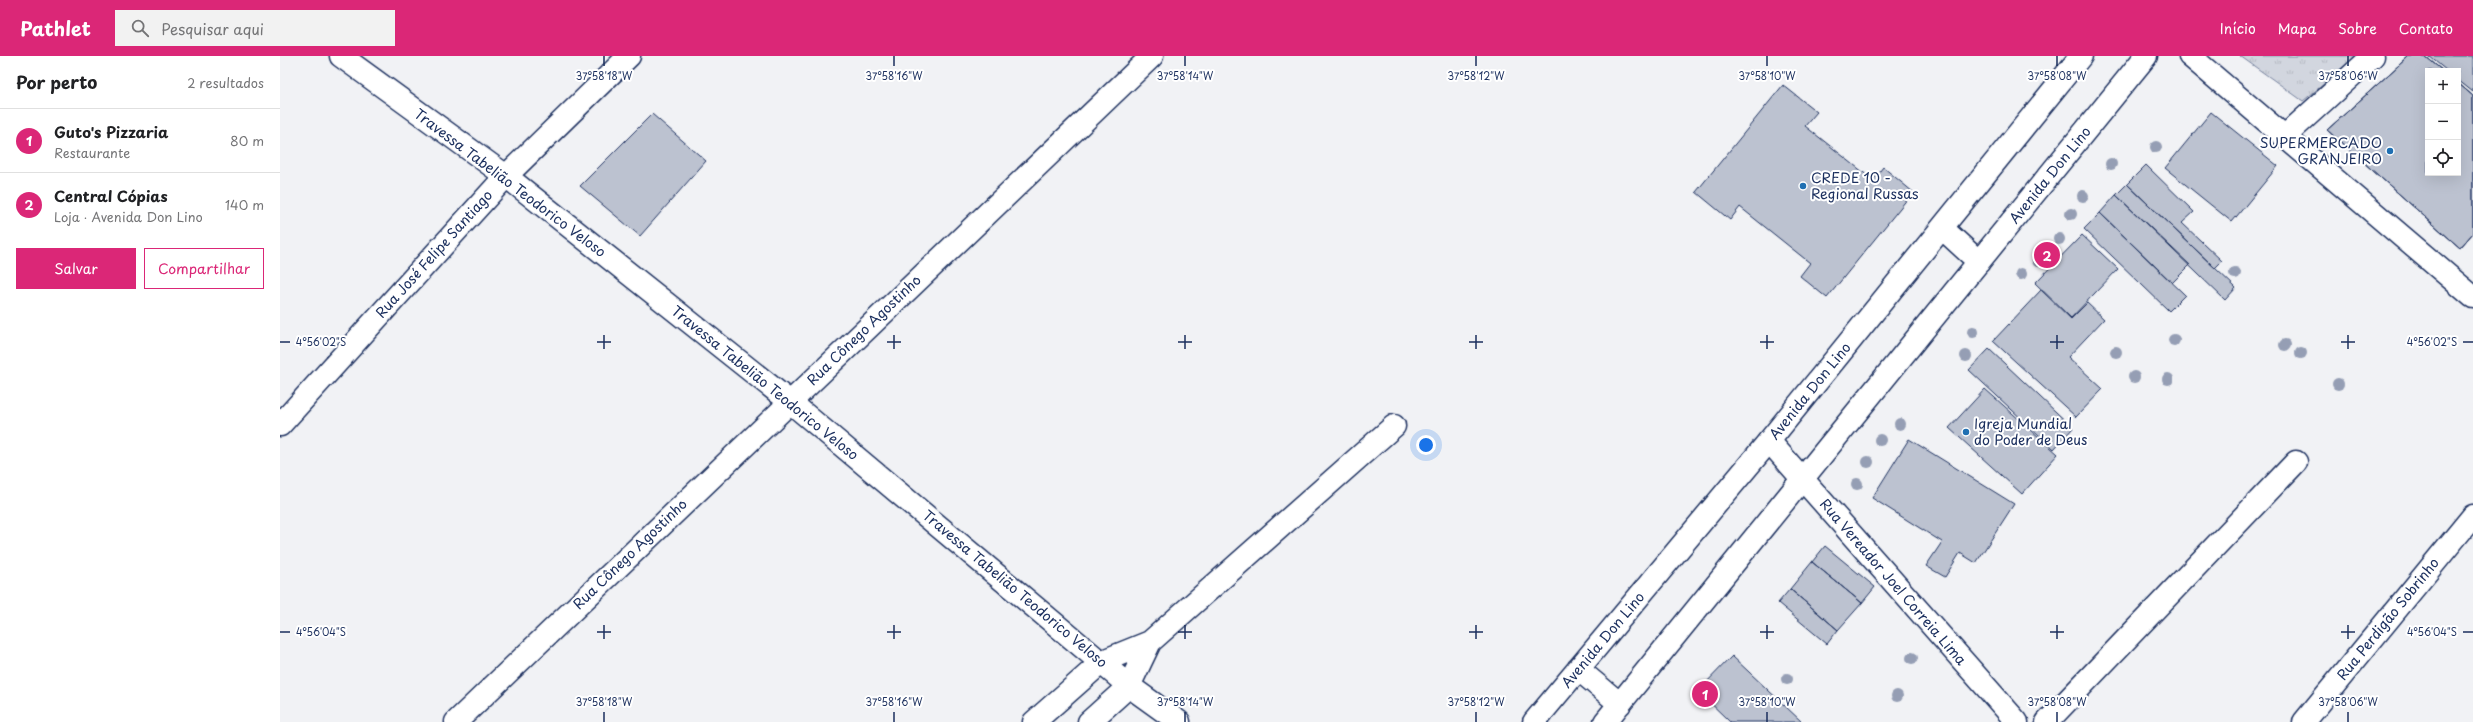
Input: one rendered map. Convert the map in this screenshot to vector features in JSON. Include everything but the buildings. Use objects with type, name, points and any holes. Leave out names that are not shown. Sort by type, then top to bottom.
[{"type":"street","name":"Rua José Felipe Santiago","points":[[280,424],[506,176],[629,56]]},
{"type":"street","name":"Rua Cônego Agostinho","points":[[456,722],[789,401],[1152,56]]},
{"type":"street","name":"Avenida Don Lino","points":[[1534,722],[1769,441],[2081,56]]},
{"type":"street","name":"Avenida Don Lino","points":[[1605,722],[2146,56]]},
{"type":"street","points":[[2190,56],[2473,297]]},
{"type":"street","points":[[2284,137],[2373,56]]},
{"type":"street","name":"Travessa Tabelião Teodorico Veloso","points":[[352,59],[506,176],[789,401],[1103,661],[1129,686],[1179,722]]},
{"type":"street","points":[[1942,228],[1979,262]]},
{"type":"street","points":[[1034,722],[1103,661],[1150,642],[1394,426]]},
{"type":"street","name":"Rua Vereador Joel Correia Lima","points":[[1769,441],[2017,722]]},
{"type":"street","points":[[2047,722],[2296,462]]},
{"type":"street","name":"Rua Perdigão Sobrinho","points":[[2304,722],[2473,516]]},
{"type":"street","points":[[1089,722],[1129,686],[1150,642]]},
{"type":"street","points":[[1578,669],[1620,704]]},
{"type":"green space","points":[[2240,56],[2358,56],[2303,101]]},
{"type":"place","name":"SUPERMERCADO GRANJEIRO","points":[[2390,151]]},
{"type":"place","name":"CREDE 10 - Regional Russas","points":[[1803,186]]},
{"type":"place","name":"Central Cópias","points":[[2047,255]]},
{"type":"place","name":"Igreja Mundial do Poder de Deus","points":[[1966,432]]},
{"type":"place","name":"Guto's Pizzaria","points":[[1705,694]]}]
